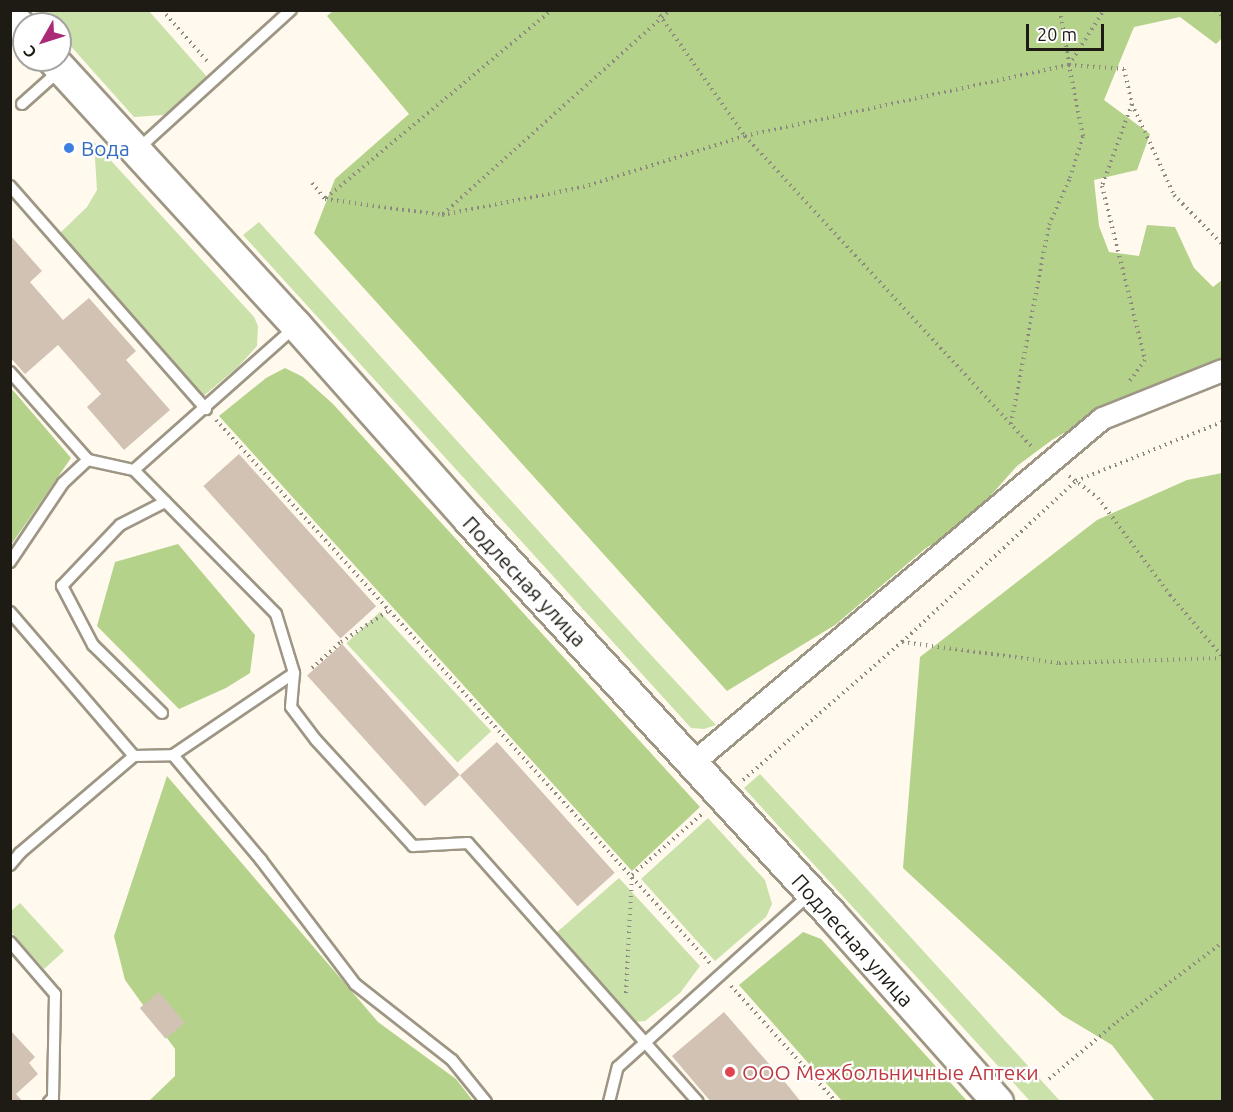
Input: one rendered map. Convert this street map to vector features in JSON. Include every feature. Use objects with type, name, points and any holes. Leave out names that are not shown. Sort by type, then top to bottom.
[{"type":"main road","name":"Подлесная улица","points":[[63,72],[296,325],[469,520],[998,1101]]},
{"type":"street","points":[[691,764],[1102,418],[1222,370]]},
{"type":"lane","points":[[136,151],[291,10]]},
{"type":"lane","points":[[22,104],[51,72]]},
{"type":"lane","points":[[10,186],[206,409]]},
{"type":"lane","points":[[134,470],[206,409],[296,325]]},
{"type":"lane","points":[[10,372],[88,460],[134,470],[276,614],[294,673],[291,707],[316,740],[413,846],[468,843],[698,1101]]},
{"type":"lane","points":[[10,562],[63,483],[88,460]]},
{"type":"lane","points":[[162,713],[93,645],[62,586],[120,525],[165,502]]},
{"type":"lane","points":[[10,612],[134,756]]},
{"type":"lane","points":[[10,865],[20,853],[134,756],[173,755],[294,673]]},
{"type":"lane","points":[[173,755],[261,860],[356,984],[452,1060],[486,1101]]},
{"type":"lane","points":[[609,1101],[618,1067],[811,893]]},
{"type":"lane","points":[[10,942],[55,994],[53,1098],[49,1101]]},
{"type":"path","points":[[162,10],[219,75]]},
{"type":"path","points":[[325,199],[552,10]]},
{"type":"path","points":[[656,10],[745,136],[1047,462],[1098,498],[1170,595],[1222,657]]},
{"type":"path","points":[[442,215],[670,10]]},
{"type":"path","points":[[1011,424],[1049,225],[1070,178],[1083,136],[1060,10]]},
{"type":"path","points":[[1069,65],[1091,27],[1104,10]]},
{"type":"path","points":[[1216,10],[1222,16]]},
{"type":"path","points":[[312,183],[325,199],[442,215],[583,187],[745,136],[1069,65],[1124,69],[1132,104],[1174,195],[1222,244]]},
{"type":"path","points":[[1126,385],[1145,360],[1102,186],[1132,104]]},
{"type":"path","points":[[206,409],[836,1101]]},
{"type":"path","points":[[625,1019],[632,875],[902,642],[1076,481],[1222,422]]},
{"type":"path","points":[[309,670],[341,642],[390,610]]},
{"type":"path","points":[[902,642],[1059,663],[1222,657]]},
{"type":"path","points":[[1049,1079],[1117,1022],[1222,943]]},
{"type":"green space","points":[[149,11],[209,79],[164,115],[134,117],[72,47],[72,12],[40,12]]},
{"type":"green space","points":[[333,11],[1222,11],[1222,38],[1216,44],[1180,17],[1134,27],[1104,100],[1150,134],[1137,170],[1094,180],[1099,226],[1109,252],[1139,256],[1147,225],[1175,227],[1194,268],[1213,287],[1222,280],[1222,361],[1128,396],[1052,440],[1017,466],[984,503],[949,535],[926,548],[835,625],[727,691],[314,233],[335,179],[409,114],[327,16]]},
{"type":"green space","points":[[94,142],[254,317],[258,326],[257,346],[238,367],[201,398],[59,234],[87,207],[97,190]]},
{"type":"green space","points":[[259,222],[716,725],[704,729],[691,728],[243,235]]},
{"type":"green space","points":[[285,368],[303,377],[333,404],[700,807],[632,871],[219,416],[266,378]]},
{"type":"green space","points":[[11,388],[71,458],[11,545]]},
{"type":"green space","points":[[1222,473],[1222,1101],[1155,1101],[1112,1045],[1062,1015],[903,868],[920,657],[1097,520],[1187,480]]},
{"type":"green space","points":[[178,544],[255,635],[250,673],[226,688],[179,709],[97,626],[115,562]]},
{"type":"green space","points":[[380,612],[491,731],[458,763],[346,643]]},
{"type":"green space","points":[[760,774],[1060,1101],[1030,1101],[744,788]]},
{"type":"green space","points":[[167,776],[378,1022],[456,1079],[473,1101],[149,1101],[175,1076],[175,1049],[125,980],[114,936]]},
{"type":"green space","points":[[708,818],[765,880],[772,904],[766,917],[715,961],[641,879]]},
{"type":"green space","points":[[619,878],[700,966],[680,993],[645,1021],[633,1022],[556,933]]},
{"type":"green space","points":[[20,903],[64,951],[44,969],[11,932],[11,911]]},
{"type":"green space","points":[[803,932],[821,939],[967,1101],[842,1101],[739,985]]},
{"type":"building","name":"Вода","points":[[69,140],[74,142],[76,147],[74,152],[69,154],[64,152],[62,147],[64,142]]},
{"type":"building","points":[[10,235],[42,271],[30,282],[63,320],[89,298],[136,351],[126,360],[170,410],[124,450],[87,407],[101,394],[58,345],[25,374],[10,357]]},
{"type":"building","points":[[239,454],[376,606],[341,638],[203,486]]},
{"type":"building","points":[[342,644],[460,775],[425,806],[307,675]]},
{"type":"building","points":[[497,742],[615,873],[578,906],[460,775]]},
{"type":"building","points":[[159,992],[185,1023],[166,1039],[140,1008]]},
{"type":"building","name":"ООО Межбольничные Аптеки","points":[[724,1012],[801,1102],[711,1102],[672,1056]]},
{"type":"building","points":[[10,1030],[35,1057],[29,1063],[38,1074],[16,1094],[23,1102],[10,1102]]},
{"type":"place","name":"Вода","points":[[69,148]]},
{"type":"place","name":"ООО Межбольничные Аптеки","points":[[730,1072]]}]
